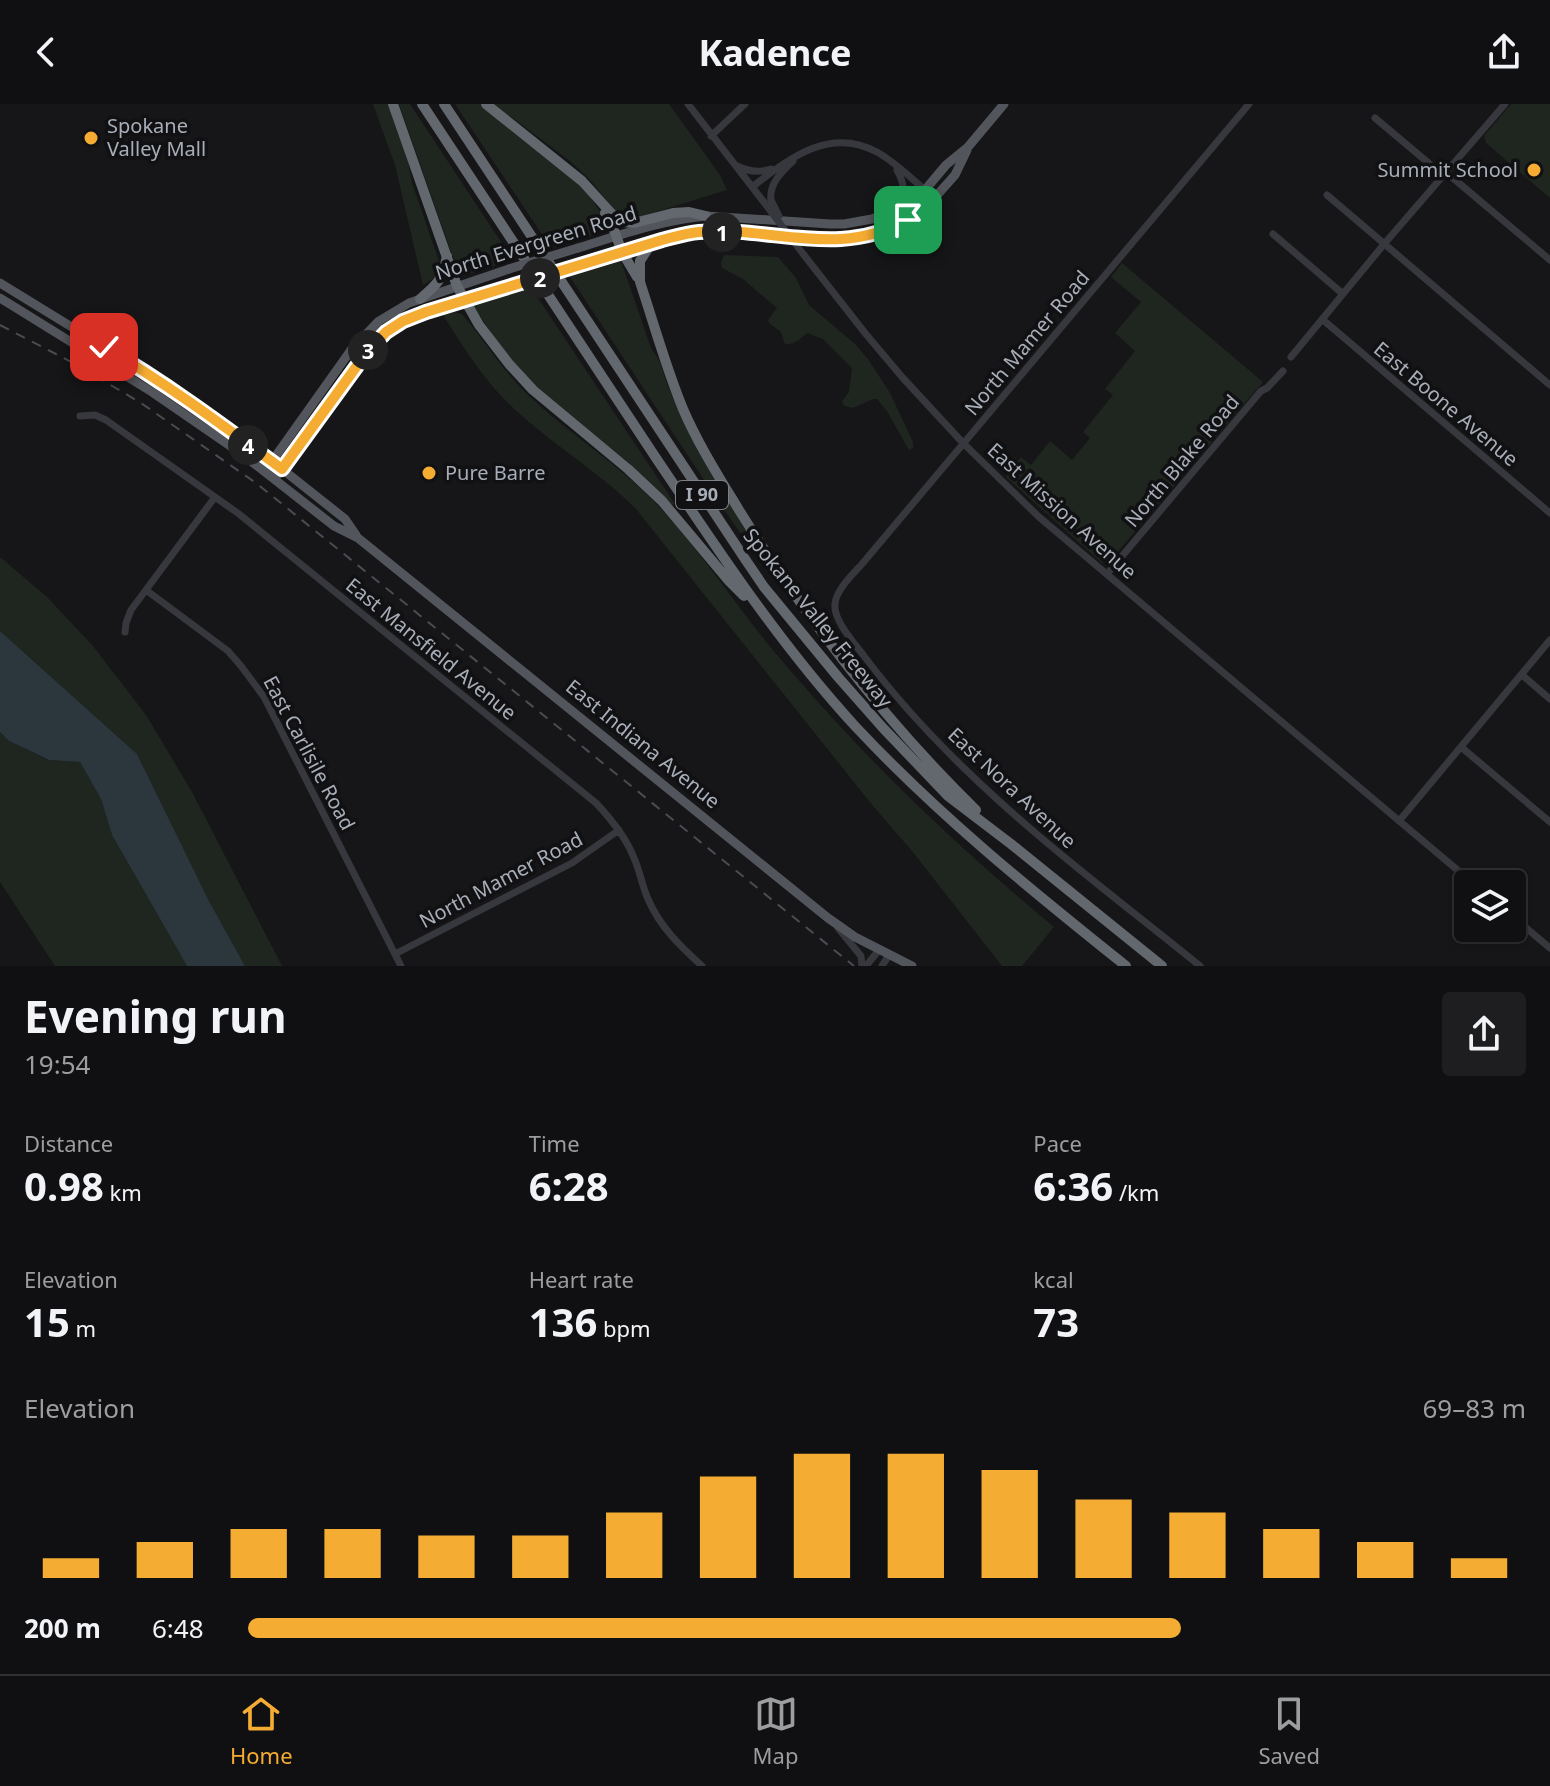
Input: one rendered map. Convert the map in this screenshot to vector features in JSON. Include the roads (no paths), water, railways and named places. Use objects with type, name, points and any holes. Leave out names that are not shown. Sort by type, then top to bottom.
[{"type":"highway","points":[[393,104],[457,286],[479,325],[533,390],[662,501],[729,581],[765,617]]},
{"type":"highway","name":"Spokane Valley Freeway","points":[[422,104],[712,541],[765,617],[824,691],[919,791],[995,861],[1126,966]]},
{"type":"highway","name":"Spokane Valley Freeway","points":[[444,104],[764,587],[838,677],[948,796],[1162,966]]},
{"type":"highway","points":[[486,104],[567,167],[623,222],[634,223],[673,213],[689,212],[706,216]]},
{"type":"highway","points":[[593,192],[640,282],[682,408],[704,451],[767,554],[832,646],[888,715],[1011,844]]},
{"type":"highway","points":[[640,282],[640,261],[651,244]]},
{"type":"highway","points":[[420,299],[441,279],[447,254]]},
{"type":"main road","name":"North Evergreen Road","points":[[264,471],[351,350],[364,334],[388,314],[457,286],[646,227],[706,216],[830,224],[858,222],[884,215],[925,190],[946,165],[968,147],[1002,105]]},
{"type":"main road","name":"North Evergreen Road","points":[[275,479],[367,352],[386,332],[403,321],[695,232],[831,240],[878,233],[908,220],[935,198],[955,175],[968,147]]},
{"type":"main road","name":"East Indiana Avenue","points":[[0,283],[137,367],[271,461],[345,519],[358,538]]},
{"type":"main road","name":"East Indiana Avenue","points":[[0,298],[152,392],[275,479],[334,526],[358,538],[828,918],[912,966]]},
{"type":"street","points":[[688,104],[752,187],[767,200],[774,182],[800,153]]},
{"type":"street","points":[[711,136],[745,104]]},
{"type":"street","name":"North Mamer Road","points":[[834,606],[837,596],[860,565],[1249,104]]},
{"type":"street","points":[[1291,357],[1505,104]]},
{"type":"street","points":[[1375,118],[1550,260]]},
{"type":"street","points":[[752,187],[800,153],[841,143],[875,151],[935,198]]},
{"type":"street","points":[[735,165],[758,172],[780,166]]},
{"type":"street","points":[[884,215],[901,198],[904,190],[894,165]]},
{"type":"street","points":[[1327,195],[1550,385]]},
{"type":"street","name":"East Mission Avenue","points":[[767,200],[804,255],[902,377],[963,443],[1039,517],[1457,870]]},
{"type":"street","points":[[1273,234],[1343,294]]},
{"type":"street","name":"East Boone Avenue","points":[[1322,319],[1550,513]]},
{"type":"street","name":"North Blake Road","points":[[1107,574],[1261,391],[1283,371]]},
{"type":"street","name":"East Mansfield Avenue","points":[[80,416],[95,415],[106,420],[239,514],[596,803],[619,830],[635,859],[655,913],[674,940],[702,966]]},
{"type":"street","points":[[125,632],[131,610],[215,497]]},
{"type":"street","name":"East Carlisile Road","points":[[146,590],[228,651],[264,697],[401,966]]},
{"type":"street","name":"East Nora Avenue","points":[[834,606],[840,622],[870,664],[924,728],[963,768],[1018,820],[1200,966]]},
{"type":"street","points":[[1399,821],[1550,640]]},
{"type":"street","points":[[1522,675],[1550,699]]},
{"type":"street","points":[[1461,747],[1550,822]]},
{"type":"street","name":"North Mamer Road","points":[[395,954],[572,863],[619,830]]},
{"type":"street","points":[[828,918],[857,949],[864,966],[884,952]]},
{"type":"street","points":[[1526,926],[1548,943]]},
{"type":"street","points":[[882,966],[884,952]]},
{"type":"railway","points":[[0,325],[141,403],[256,483],[854,966]]},
{"type":"place","name":"Spokane Valley Mall","points":[[91,138]]},
{"type":"place","name":"Summit School","points":[[1534,170]]},
{"type":"place","name":"Pure Barre","points":[[429,473]]}]
